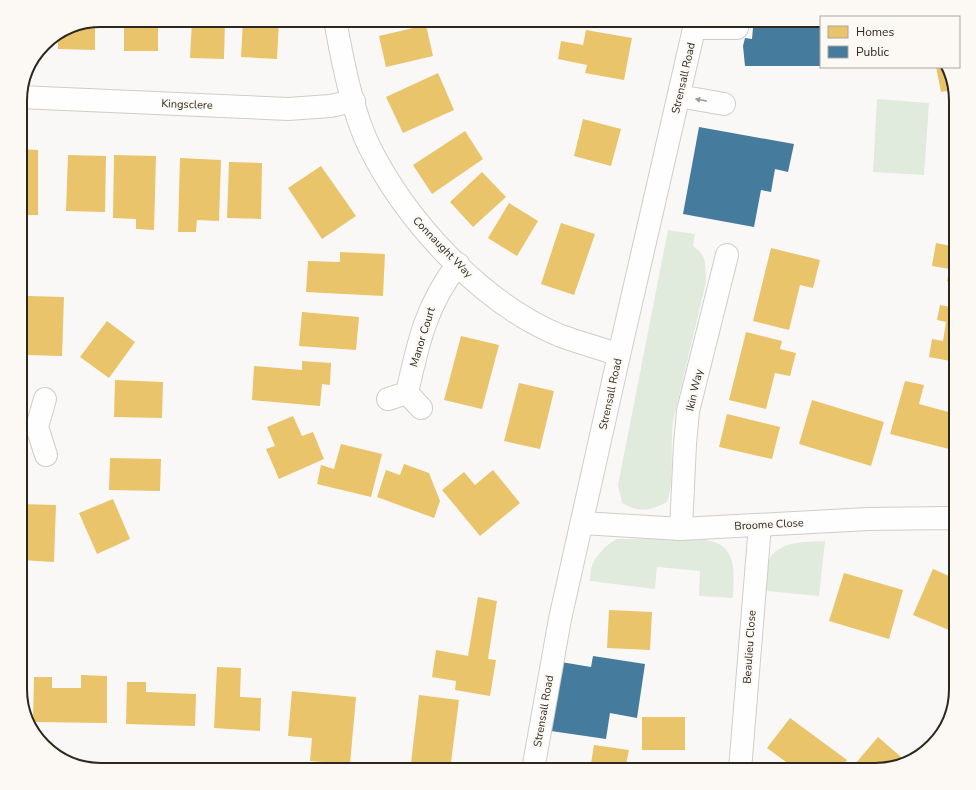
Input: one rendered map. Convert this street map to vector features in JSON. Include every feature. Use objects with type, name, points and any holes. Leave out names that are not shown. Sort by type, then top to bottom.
[{"type":"street","name":"Connaught Way","points":[[337,27],[342,55],[354,101],[368,144],[394,191],[423,229],[488,291],[523,316],[561,335],[619,355]]},
{"type":"street","name":"Strensall Road","points":[[534,763],[559,627],[619,355],[694,27]]},
{"type":"street","points":[[726,27],[737,28]]},
{"type":"street","points":[[679,96],[724,104]]},
{"type":"street","name":"Kingsclere","points":[[27,97],[288,109],[330,106],[354,101]]},
{"type":"street","name":"Ikin Way","points":[[681,529],[688,411],[727,255]]},
{"type":"street","name":"Manor Court","points":[[421,408],[397,396],[417,347],[430,307],[442,284],[458,264]]},
{"type":"street","points":[[45,399],[29,427],[46,455]]},
{"type":"street","name":"Broome Close","points":[[582,523],[681,529],[868,519],[949,518]]},
{"type":"street","name":"Beaulieu Close","points":[[741,763],[760,525]]},
{"type":"green space","points":[[877,99],[929,103],[924,175],[873,172]]},
{"type":"green space","points":[[668,230],[695,234],[693,246],[701,253],[705,261],[706,282],[673,421],[672,473],[667,502],[644,510],[622,503],[618,485]]},
{"type":"green space","points":[[693,538],[718,543],[730,555],[734,573],[733,598],[699,596],[700,571],[657,567],[655,589],[590,581],[591,568],[595,559],[605,547],[616,539]]},
{"type":"green space","points":[[825,541],[819,596],[766,591],[767,566],[770,558],[776,551],[799,542]]},
{"type":"building: Homes","points":[[124,27],[158,27],[158,51],[124,51]]},
{"type":"building: Homes","points":[[192,27],[225,27],[224,59],[190,58]]},
{"type":"building: Homes","points":[[243,27],[279,27],[277,59],[241,57]]},
{"type":"building: Homes","points":[[417,27],[426,27],[433,56],[386,67],[379,36]]},
{"type":"building: Homes","points":[[86,28],[95,28],[95,50],[58,49],[58,40],[60,39]]},
{"type":"building: Homes","points":[[586,30],[632,38],[624,80],[585,73],[587,65],[558,59],[561,41],[583,45]]},
{"type":"building: Homes","points":[[936,68],[941,68],[948,86],[948,91],[941,92]]},
{"type":"building: Homes","points":[[438,73],[454,110],[403,133],[386,97]]},
{"type":"building: Homes","points":[[583,119],[621,129],[611,166],[574,156]]},
{"type":"building: Homes","points":[[465,131],[483,159],[432,194],[413,165]]},
{"type":"building: Homes","points":[[27,149],[38,150],[38,215],[27,215]]},
{"type":"building: Homes","points":[[68,155],[106,156],[105,212],[66,211]]},
{"type":"building: Homes","points":[[114,155],[156,156],[154,230],[136,229],[136,219],[113,218]]},
{"type":"building: Homes","points":[[180,158],[221,160],[219,221],[197,220],[196,232],[178,232]]},
{"type":"building: Homes","points":[[229,162],[262,163],[261,219],[227,218]]},
{"type":"building: Homes","points":[[321,166],[356,216],[322,239],[288,188]]},
{"type":"building: Homes","points":[[482,172],[506,197],[473,227],[450,202]]},
{"type":"building: Homes","points":[[509,203],[538,221],[517,256],[488,238]]},
{"type":"building: Homes","points":[[561,223],[595,234],[574,295],[541,284]]},
{"type":"building: Homes","points":[[936,243],[949,246],[949,269],[932,266]]},
{"type":"building: Homes","points":[[771,248],[820,260],[813,288],[800,285],[789,330],[753,321]]},
{"type":"building: Homes","points":[[340,252],[385,254],[383,296],[306,292],[308,261],[340,262]]},
{"type":"building: Homes","points":[[28,296],[64,297],[62,356],[27,355]]},
{"type":"building: Homes","points":[[940,305],[949,307],[949,361],[929,357],[932,339],[943,341],[946,322],[937,320]]},
{"type":"building: Homes","points":[[302,312],[359,317],[356,350],[299,346]]},
{"type":"building: Homes","points":[[107,321],[135,342],[109,378],[80,357]]},
{"type":"building: Homes","points":[[746,332],[782,341],[780,349],[796,353],[790,376],[775,373],[766,409],[729,400]]},
{"type":"building: Homes","points":[[461,336],[499,345],[482,409],[444,400]]},
{"type":"building: Homes","points":[[302,361],[331,363],[330,385],[322,384],[320,406],[252,400],[254,366],[302,370]]},
{"type":"building: Homes","points":[[115,380],[163,382],[162,418],[114,417]]},
{"type":"building: Homes","points":[[905,381],[924,385],[919,404],[949,412],[949,449],[890,434]]},
{"type":"building: Homes","points":[[519,383],[554,391],[540,449],[504,441]]},
{"type":"building: Homes","points":[[812,400],[884,422],[871,466],[799,444]]},
{"type":"building: Homes","points":[[727,414],[780,427],[772,459],[719,447]]},
{"type":"building: Homes","points":[[293,416],[302,436],[313,432],[324,459],[279,479],[266,449],[275,446],[267,427]]},
{"type":"building: Homes","points":[[341,444],[382,454],[371,497],[317,484],[321,465],[334,469]]},
{"type":"building: Homes","points":[[110,458],[161,459],[160,491],[109,490]]},
{"type":"building: Homes","points":[[404,464],[429,473],[440,501],[434,518],[377,497],[386,470],[400,475]]},
{"type":"building: Homes","points":[[493,470],[520,503],[480,536],[442,490],[464,472],[475,485]]},
{"type":"building: Homes","points":[[113,499],[130,539],[97,554],[79,513]]},
{"type":"building: Homes","points":[[27,504],[56,505],[54,562],[27,560]]},
{"type":"building: Homes","points":[[933,569],[949,576],[949,630],[913,615]]},
{"type":"building: Homes","points":[[844,573],[903,590],[889,639],[829,621]]},
{"type":"building: Homes","points":[[478,597],[497,601],[488,659],[496,660],[490,696],[455,690],[456,681],[432,677],[436,650],[468,656]]},
{"type":"building: Homes","points":[[609,610],[652,612],[650,650],[607,648]]},
{"type":"building: Homes","points":[[217,667],[241,668],[240,697],[261,698],[260,731],[214,728]]},
{"type":"building: Homes","points":[[81,675],[107,676],[107,723],[35,722],[33,718],[34,677],[52,677],[52,688],[81,688]]},
{"type":"building: Homes","points":[[127,682],[146,682],[146,692],[196,694],[195,726],[126,724]]},
{"type":"building: Homes","points":[[292,691],[356,697],[350,763],[310,761],[312,738],[288,736]]},
{"type":"building: Homes","points":[[419,695],[459,700],[451,763],[411,763]]},
{"type":"building: Homes","points":[[642,717],[685,717],[685,750],[642,750]]},
{"type":"building: Homes","points":[[790,718],[847,760],[845,763],[787,763],[767,748]]},
{"type":"building: Homes","points":[[878,737],[902,758],[890,762],[856,763]]},
{"type":"building: Homes","points":[[594,745],[629,750],[626,763],[591,763]]},
{"type":"building: Public","points":[[820,27],[820,66],[745,66],[743,46],[745,38],[752,39],[753,28]]},
{"type":"building: Public","points":[[699,127],[794,144],[788,172],[775,169],[771,192],[761,190],[754,227],[683,214]]},
{"type":"building: Public","points":[[593,656],[645,664],[637,718],[610,713],[606,739],[551,731],[561,662],[591,667]]}]
